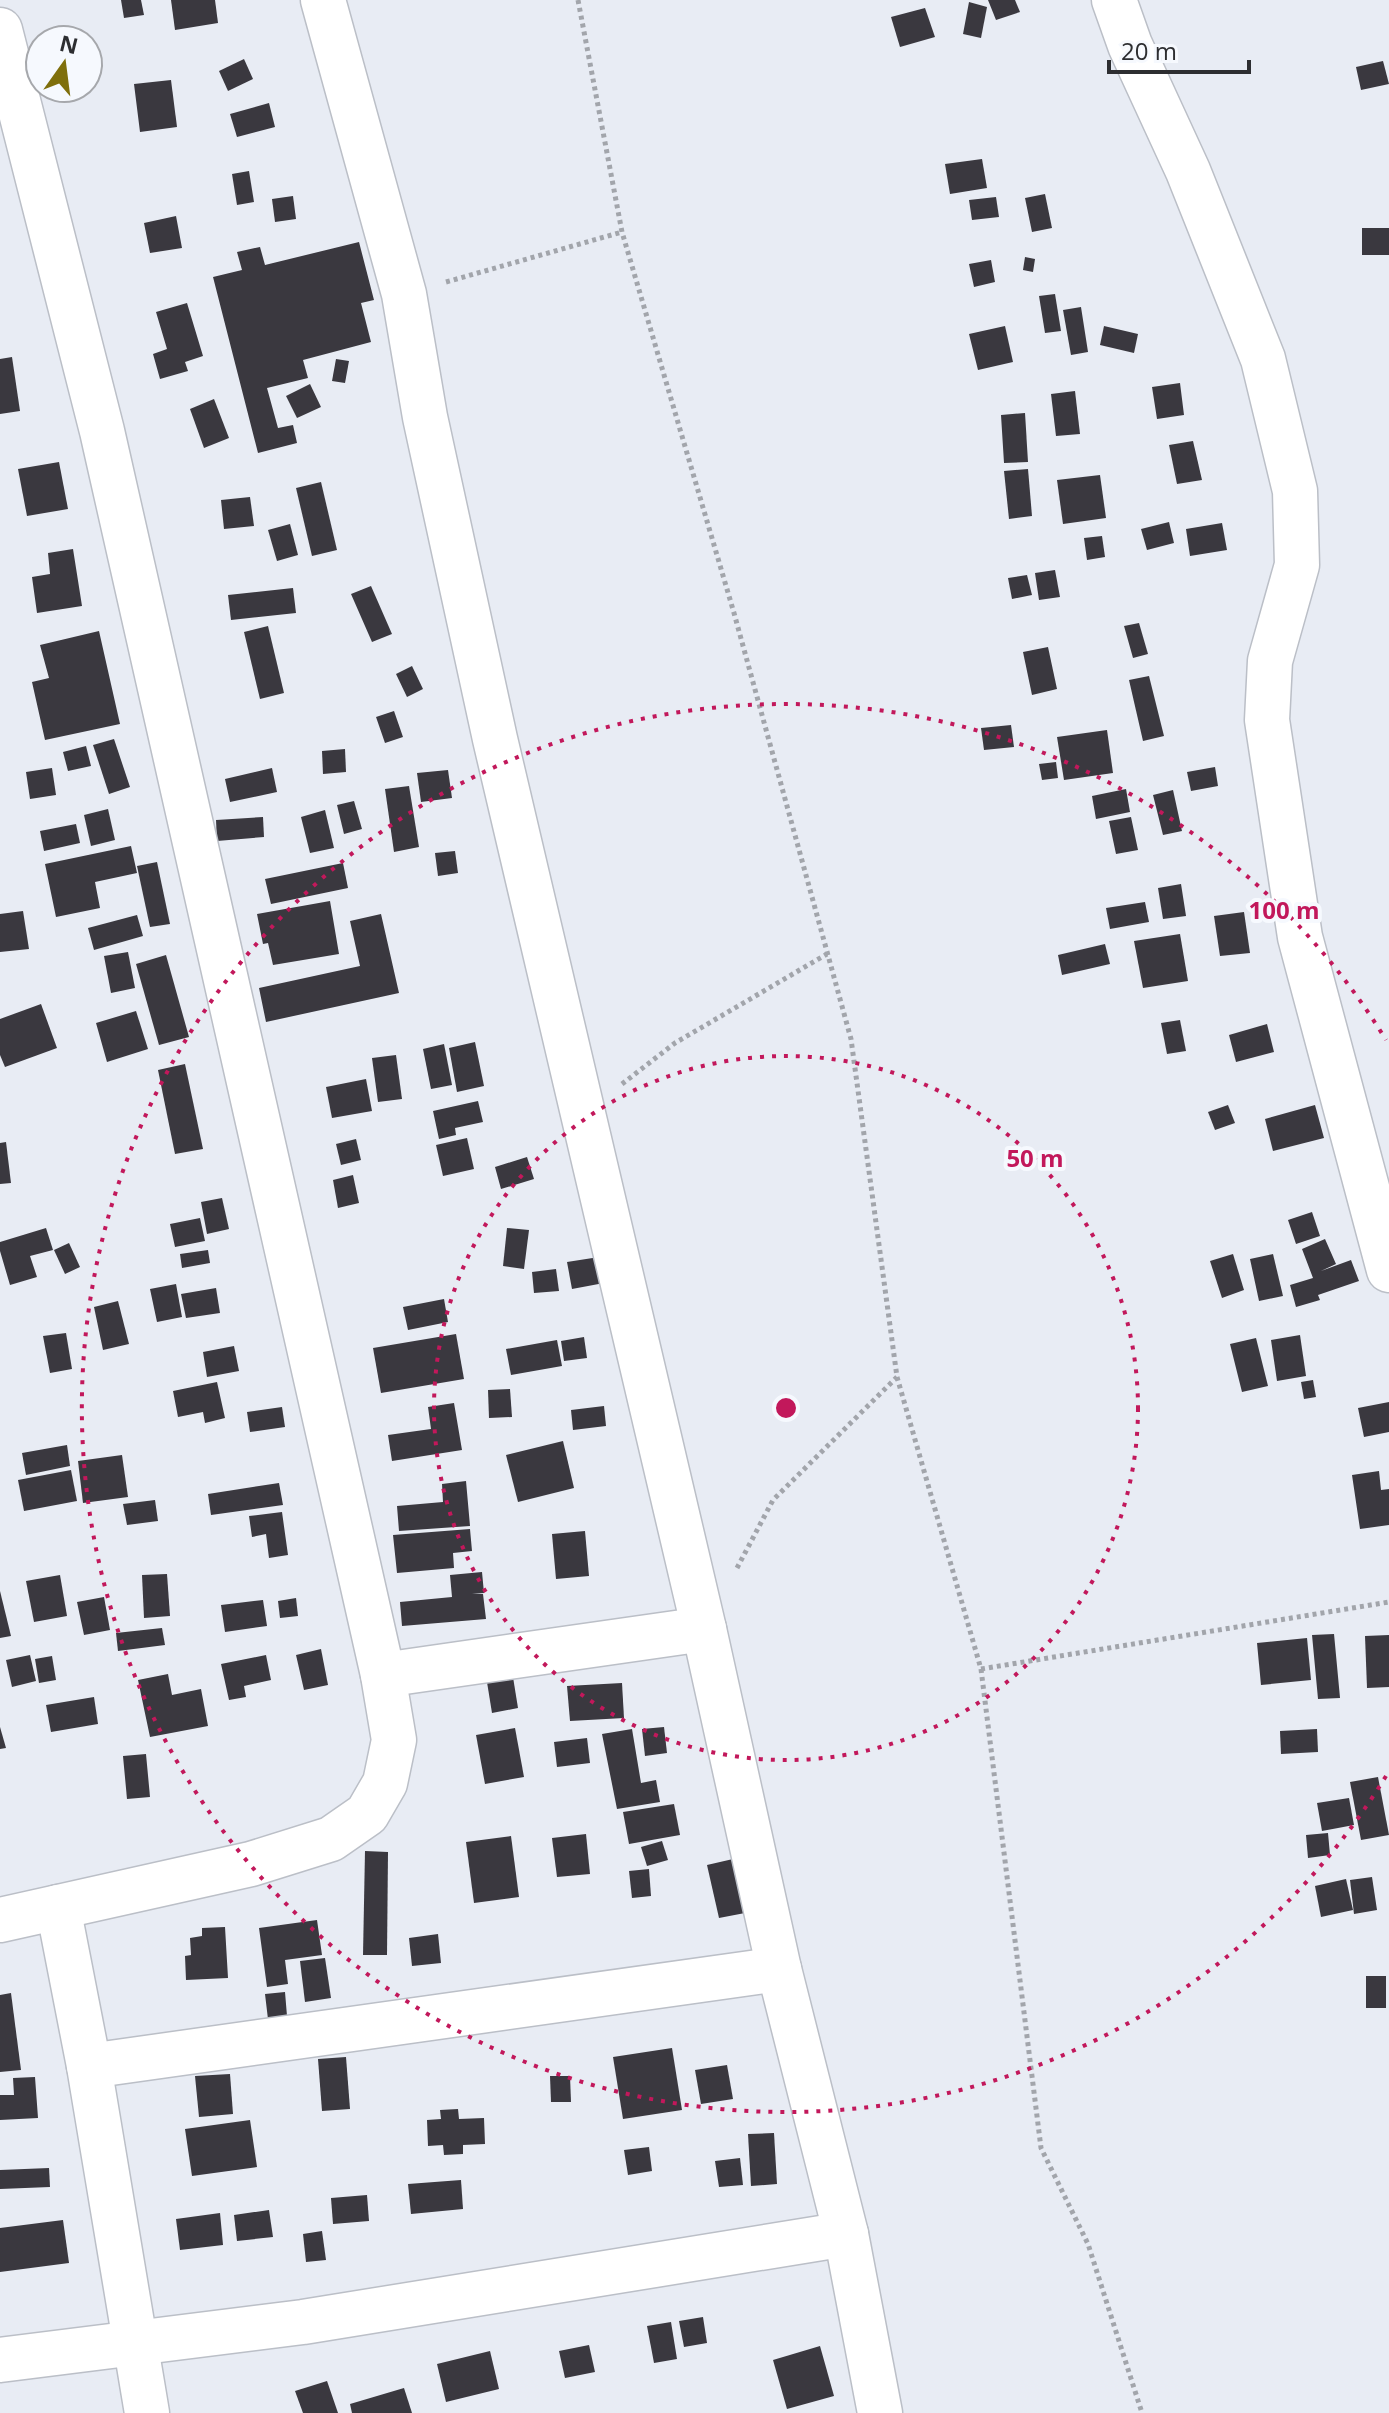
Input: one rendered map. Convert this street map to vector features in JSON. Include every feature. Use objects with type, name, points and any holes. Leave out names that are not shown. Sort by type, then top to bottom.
[{"type":"street","points":[[323,0],[404,294],[425,417],[491,724],[704,1629],[779,1969],[846,2234],[880,2413]]},
{"type":"street","points":[[1114,0],[1130,45],[1188,171],[1263,359],[1295,491],[1297,565],[1270,661],[1267,720],[1300,937],[1389,1270]]},
{"type":"street","points":[[0,30],[102,431],[383,1675],[394,1740],[385,1783],[367,1814],[331,1839],[251,1864],[0,1920]]},
{"type":"street","points":[[383,1675],[704,1629]]},
{"type":"street","points":[[58,1907],[89,2066],[133,2344],[147,2413]]},
{"type":"street","points":[[89,2066],[779,1969]]},
{"type":"street","points":[[0,2360],[319,2319],[846,2234]]},
{"type":"path","points":[[578,0],[622,232],[734,613],[851,1039],[897,1377],[981,1669],[1041,2148],[1088,2244],[1142,2413]]},
{"type":"path","points":[[404,294],[622,232]]},
{"type":"path","points":[[583,1114],[675,1043],[827,954]]},
{"type":"path","points":[[704,1629],[773,1500],[897,1377]]},
{"type":"path","points":[[981,1669],[1389,1602]]},
{"type":"building","points":[[121,0],[141,0],[144,15],[124,18]]},
{"type":"building","points":[[171,0],[215,0],[218,23],[175,30]]},
{"type":"building","points":[[988,0],[1015,0],[1020,12],[996,20]]},
{"type":"building","points":[[969,2],[987,7],[981,38],[963,34]]},
{"type":"building","points":[[925,8],[935,37],[900,47],[891,17]]},
{"type":"building","points":[[244,59],[253,79],[228,91],[219,71]]},
{"type":"building","points":[[1383,61],[1389,84],[1361,90],[1356,67]]},
{"type":"building","points":[[171,80],[177,127],[140,132],[134,84]]},
{"type":"building","points":[[269,103],[275,127],[237,137],[230,114]]},
{"type":"building","points":[[982,159],[987,188],[950,194],[945,164]]},
{"type":"building","points":[[249,171],[254,202],[237,205],[232,174]]},
{"type":"building","points":[[1045,194],[1052,228],[1032,232],[1025,198]]},
{"type":"building","points":[[293,196],[296,219],[275,222],[272,199]]},
{"type":"building","points":[[996,197],[999,217],[972,220],[969,200]]},
{"type":"building","points":[[176,216],[182,248],[150,253],[144,223]]},
{"type":"building","points":[[1362,228],[1389,228],[1389,255],[1362,255]]},
{"type":"building","points":[[359,242],[374,300],[361,303],[371,342],[303,360],[308,378],[267,388],[278,428],[293,425],[297,443],[258,453],[213,277],[242,270],[237,252],[260,247],[265,265]]},
{"type":"building","points":[[1025,257],[1035,259],[1033,272],[1023,270]]},
{"type":"building","points":[[991,260],[995,282],[974,287],[969,264]]},
{"type":"building","points":[[1055,294],[1061,331],[1045,333],[1039,296]]},
{"type":"building","points":[[187,303],[203,356],[185,362],[188,371],[160,379],[153,354],[167,349],[156,312]]},
{"type":"building","points":[[1081,307],[1088,352],[1071,355],[1063,310]]},
{"type":"building","points":[[1005,326],[1013,362],[978,370],[969,334]]},
{"type":"building","points":[[1104,326],[1138,334],[1134,353],[1100,345]]},
{"type":"building","points":[[12,357],[20,411],[0,414],[0,359]]},
{"type":"building","points":[[336,359],[349,361],[345,383],[332,381]]},
{"type":"building","points":[[1180,383],[1184,415],[1157,419],[1152,387]]},
{"type":"building","points":[[310,384],[321,407],[297,418],[286,396]]},
{"type":"building","points":[[1075,391],[1080,434],[1056,436],[1051,394]]},
{"type":"building","points":[[214,399],[229,438],[204,448],[190,409]]},
{"type":"building","points":[[1025,413],[1028,462],[1004,463],[1001,415]]},
{"type":"building","points":[[1193,441],[1202,480],[1177,484],[1169,445]]},
{"type":"building","points":[[59,462],[68,509],[27,516],[18,469]]},
{"type":"building","points":[[1028,469],[1032,516],[1009,519],[1004,471]]},
{"type":"building","points":[[1100,475],[1106,518],[1063,524],[1057,480]]},
{"type":"building","points":[[321,482],[337,550],[312,556],[296,488]]},
{"type":"building","points":[[250,497],[254,526],[224,529],[221,500]]},
{"type":"building","points":[[1169,522],[1174,543],[1147,550],[1141,529]]},
{"type":"building","points":[[1222,523],[1227,550],[1190,556],[1186,529]]},
{"type":"building","points":[[290,524],[298,555],[277,561],[268,530]]},
{"type":"building","points":[[1102,536],[1105,557],[1087,560],[1084,538]]},
{"type":"building","points":[[73,549],[82,606],[37,613],[32,577],[50,574],[48,553]]},
{"type":"building","points":[[1055,570],[1060,597],[1039,600],[1035,573]]},
{"type":"building","points":[[1027,575],[1032,595],[1012,599],[1008,578]]},
{"type":"building","points":[[371,586],[392,634],[372,642],[351,594]]},
{"type":"building","points":[[293,588],[296,613],[231,620],[228,595]]},
{"type":"building","points":[[1139,623],[1148,654],[1133,658],[1124,626]]},
{"type":"building","points":[[268,626],[284,693],[260,699],[244,632]]},
{"type":"building","points":[[99,631],[120,724],[45,740],[32,682],[49,678],[40,645]]},
{"type":"building","points":[[1048,647],[1057,689],[1032,695],[1023,652]]},
{"type":"building","points":[[412,666],[423,689],[407,697],[396,674]]},
{"type":"building","points":[[1149,676],[1164,736],[1143,741],[1129,680]]},
{"type":"building","points":[[394,711],[403,737],[385,743],[376,717]]},
{"type":"building","points":[[1011,725],[1014,747],[984,750],[981,728]]},
{"type":"building","points":[[1107,730],[1113,773],[1064,780],[1057,737]]},
{"type":"building","points":[[114,739],[130,787],[109,794],[93,745]]},
{"type":"building","points":[[86,746],[91,766],[68,771],[63,752]]},
{"type":"building","points":[[345,749],[346,772],[323,774],[322,751]]},
{"type":"building","points":[[1056,762],[1058,778],[1042,780],[1039,764]]},
{"type":"building","points":[[1215,767],[1218,786],[1191,791],[1187,772]]},
{"type":"building","points":[[52,768],[56,795],[30,799],[26,772]]},
{"type":"building","points":[[272,768],[277,792],[230,802],[225,779]]},
{"type":"building","points":[[448,770],[452,798],[421,802],[417,773]]},
{"type":"building","points":[[409,786],[419,847],[394,852],[385,789]]},
{"type":"building","points":[[1126,789],[1130,812],[1096,819],[1092,796]]},
{"type":"building","points":[[1173,790],[1182,831],[1163,835],[1153,795]]},
{"type":"building","points":[[354,801],[362,829],[344,834],[337,805]]},
{"type":"building","points":[[108,809],[115,840],[91,846],[84,815]]},
{"type":"building","points":[[325,810],[334,848],[310,853],[301,817]]},
{"type":"building","points":[[263,817],[264,837],[217,841],[216,820]]},
{"type":"building","points":[[1131,817],[1138,850],[1116,854],[1109,821]]},
{"type":"building","points":[[76,824],[80,843],[44,851],[40,831]]},
{"type":"building","points":[[131,846],[137,873],[95,882],[100,908],[56,917],[45,864]]},
{"type":"building","points":[[455,851],[458,873],[438,876],[435,853]]},
{"type":"building","points":[[157,862],[170,924],[150,927],[137,866]]},
{"type":"building","points":[[343,863],[348,888],[271,904],[265,879]]},
{"type":"building","points":[[1181,884],[1186,916],[1163,919],[1158,888]]},
{"type":"building","points":[[330,901],[339,954],[273,965],[268,943],[263,944],[257,914]]},
{"type":"building","points":[[1145,902],[1149,922],[1110,929],[1106,908]]},
{"type":"building","points":[[23,911],[29,949],[0,952],[0,914]]},
{"type":"building","points":[[1244,912],[1250,953],[1220,956],[1214,916]]},
{"type":"building","points":[[381,914],[399,993],[266,1022],[259,988],[360,966],[350,921]]},
{"type":"building","points":[[137,915],[143,936],[94,950],[88,928]]},
{"type":"building","points":[[1180,934],[1188,981],[1143,988],[1134,941]]},
{"type":"building","points":[[1105,944],[1110,964],[1062,975],[1058,955]]},
{"type":"building","points":[[128,952],[135,988],[111,993],[104,956]]},
{"type":"building","points":[[166,955],[189,1037],[159,1045],[136,964]]},
{"type":"building","points":[[41,1004],[57,1048],[5,1067],[0,1055],[0,1019]]},
{"type":"building","points":[[136,1011],[148,1049],[107,1062],[96,1023]]},
{"type":"building","points":[[1180,1020],[1186,1051],[1167,1054],[1161,1023]]},
{"type":"building","points":[[1267,1024],[1274,1052],[1236,1062],[1229,1035]]},
{"type":"building","points":[[475,1042],[484,1086],[457,1092],[449,1048]]},
{"type":"building","points":[[444,1044],[452,1085],[431,1089],[423,1049]]},
{"type":"building","points":[[396,1055],[402,1099],[378,1102],[372,1058]]},
{"type":"building","points":[[185,1064],[203,1149],[175,1154],[158,1070]]},
{"type":"building","points":[[366,1079],[372,1111],[332,1118],[326,1087]]},
{"type":"building","points":[[478,1101],[483,1122],[455,1128],[456,1135],[439,1139],[433,1111]]},
{"type":"building","points":[[1228,1105],[1235,1123],[1215,1130],[1208,1112]]},
{"type":"building","points":[[1315,1105],[1324,1138],[1273,1151],[1265,1119]]},
{"type":"building","points":[[467,1138],[474,1169],[443,1176],[436,1145]]},
{"type":"building","points":[[356,1139],[361,1160],[341,1165],[336,1144]]},
{"type":"building","points":[[6,1142],[11,1183],[0,1184],[0,1143]]},
{"type":"building","points":[[527,1157],[534,1179],[501,1189],[495,1167]]},
{"type":"building","points":[[353,1175],[359,1203],[338,1208],[333,1180]]},
{"type":"building","points":[[222,1198],[229,1229],[207,1234],[201,1202]]},
{"type":"building","points":[[1312,1212],[1320,1236],[1296,1244],[1288,1220]]},
{"type":"building","points":[[200,1218],[205,1241],[175,1247],[170,1224]]},
{"type":"building","points":[[46,1228],[53,1250],[30,1256],[37,1277],[10,1285],[0,1242]]},
{"type":"building","points":[[507,1228],[529,1230],[524,1269],[503,1266]]},
{"type":"building","points":[[1325,1239],[1336,1264],[1321,1271],[1351,1260],[1359,1281],[1318,1295],[1320,1300],[1296,1307],[1290,1285],[1313,1278],[1302,1249]]},
{"type":"building","points":[[69,1243],[80,1267],[65,1274],[54,1250]]},
{"type":"building","points":[[208,1250],[210,1263],[182,1268],[180,1254]]},
{"type":"building","points":[[1233,1254],[1244,1290],[1222,1298],[1210,1261]]},
{"type":"building","points":[[1273,1254],[1283,1296],[1259,1301],[1250,1259]]},
{"type":"building","points":[[599,1257],[604,1283],[572,1289],[567,1262]]},
{"type":"building","points":[[556,1269],[559,1291],[534,1293],[532,1272]]},
{"type":"building","points":[[176,1284],[182,1317],[157,1322],[150,1289]]},
{"type":"building","points":[[216,1288],[220,1313],[186,1318],[181,1294]]},
{"type":"building","points":[[444,1299],[448,1322],[408,1330],[403,1307]]},
{"type":"building","points":[[118,1301],[129,1344],[103,1350],[94,1307]]},
{"type":"building","points":[[66,1333],[72,1369],[50,1373],[43,1336]]},
{"type":"building","points":[[456,1334],[464,1379],[381,1393],[373,1348]]},
{"type":"building","points":[[1300,1335],[1306,1376],[1277,1381],[1271,1340]]},
{"type":"building","points":[[584,1337],[587,1358],[564,1361],[561,1341]]},
{"type":"building","points":[[1256,1338],[1268,1386],[1242,1392],[1230,1344]]},
{"type":"building","points":[[557,1340],[562,1366],[511,1375],[506,1349]]},
{"type":"building","points":[[234,1346],[239,1371],[207,1377],[203,1352]]},
{"type":"building","points":[[1313,1380],[1316,1397],[1304,1399],[1301,1382]]},
{"type":"building","points":[[217,1382],[225,1418],[205,1423],[203,1412],[178,1417],[173,1391]]},
{"type":"building","points":[[510,1389],[512,1417],[489,1418],[488,1390]]},
{"type":"building","points":[[1389,1402],[1389,1432],[1364,1437],[1358,1408]]},
{"type":"building","points":[[454,1403],[462,1450],[392,1461],[388,1435],[431,1429],[428,1407]]},
{"type":"building","points":[[604,1406],[606,1426],[573,1430],[571,1410]]},
{"type":"building","points":[[282,1407],[285,1427],[250,1432],[247,1412]]},
{"type":"building","points":[[563,1441],[574,1488],[518,1502],[506,1455]]},
{"type":"building","points":[[67,1445],[70,1466],[26,1475],[22,1453]]},
{"type":"building","points":[[122,1455],[128,1497],[83,1503],[78,1461]]},
{"type":"building","points":[[71,1470],[77,1501],[24,1511],[18,1480]]},
{"type":"building","points":[[1379,1471],[1381,1490],[1389,1489],[1389,1525],[1360,1529],[1352,1475]]},
{"type":"building","points":[[466,1481],[470,1526],[399,1531],[397,1506],[443,1502],[442,1484]]},
{"type":"building","points":[[279,1483],[283,1505],[211,1515],[208,1494]]},
{"type":"building","points":[[155,1500],[158,1521],[127,1525],[123,1504]]},
{"type":"building","points":[[282,1512],[288,1555],[269,1558],[266,1534],[252,1537],[249,1516]]},
{"type":"building","points":[[470,1529],[472,1551],[453,1553],[454,1568],[397,1573],[393,1535]]},
{"type":"building","points":[[585,1531],[589,1576],[556,1579],[552,1534]]},
{"type":"building","points":[[482,1572],[484,1593],[472,1594],[483,1594],[486,1619],[402,1626],[400,1602],[452,1597],[450,1575]]},
{"type":"building","points":[[167,1574],[170,1616],[144,1618],[142,1575]]},
{"type":"building","points":[[60,1575],[67,1616],[34,1622],[26,1581]]},
{"type":"building","points":[[0,1591],[11,1636],[0,1638]]},
{"type":"building","points":[[104,1597],[110,1630],[84,1635],[77,1602]]},
{"type":"building","points":[[296,1598],[298,1616],[280,1618],[278,1601]]},
{"type":"building","points":[[263,1600],[267,1626],[225,1632],[221,1605]]},
{"type":"building","points":[[162,1628],[165,1645],[118,1651],[116,1633]]},
{"type":"building","points":[[1334,1634],[1340,1698],[1318,1699],[1312,1635]]},
{"type":"building","points":[[1389,1635],[1389,1687],[1367,1688],[1365,1636]]},
{"type":"building","points":[[1307,1638],[1311,1680],[1261,1685],[1257,1643]]},
{"type":"building","points":[[321,1649],[328,1685],[304,1690],[296,1655]]},
{"type":"building","points":[[30,1655],[36,1681],[12,1687],[6,1660]]},
{"type":"building","points":[[266,1655],[271,1680],[244,1686],[246,1697],[229,1700],[221,1664]]},
{"type":"building","points":[[52,1656],[56,1680],[39,1683],[35,1659]]},
{"type":"building","points":[[512,1671],[518,1708],[492,1713],[486,1676]]},
{"type":"building","points":[[168,1674],[172,1695],[201,1689],[208,1726],[150,1737],[138,1680]]},
{"type":"building","points":[[622,1683],[624,1718],[570,1721],[567,1686]]},
{"type":"building","points":[[94,1697],[98,1724],[51,1732],[46,1705]]},
{"type":"building","points":[[0,1727],[6,1748],[0,1749]]},
{"type":"building","points":[[664,1727],[667,1753],[645,1756],[642,1729]]},
{"type":"building","points":[[515,1728],[524,1777],[485,1784],[476,1735]]},
{"type":"building","points":[[632,1729],[641,1783],[656,1780],[660,1802],[617,1809],[602,1734]]},
{"type":"building","points":[[1317,1729],[1318,1752],[1281,1754],[1280,1731]]},
{"type":"building","points":[[587,1738],[590,1763],[557,1767],[554,1742]]},
{"type":"building","points":[[146,1754],[150,1797],[127,1799],[123,1756]]},
{"type":"building","points":[[1378,1777],[1389,1835],[1361,1840],[1350,1782]]},
{"type":"building","points":[[1349,1798],[1354,1825],[1322,1831],[1317,1803]]},
{"type":"building","points":[[674,1804],[680,1835],[629,1844],[623,1812]]},
{"type":"building","points":[[1328,1833],[1330,1855],[1308,1858],[1306,1835]]},
{"type":"building","points":[[586,1834],[590,1874],[557,1877],[552,1838]]},
{"type":"building","points":[[511,1836],[519,1897],[474,1903],[466,1842]]},
{"type":"building","points":[[662,1841],[668,1860],[647,1866],[641,1847]]},
{"type":"building","points":[[365,1851],[388,1852],[387,1955],[363,1955]]},
{"type":"building","points":[[733,1859],[745,1913],[719,1918],[707,1865]]},
{"type":"building","points":[[649,1869],[651,1896],[632,1898],[629,1871]]},
{"type":"building","points":[[1372,1877],[1377,1910],[1354,1914],[1350,1880]]},
{"type":"building","points":[[1346,1879],[1353,1910],[1321,1917],[1315,1886]]},
{"type":"building","points":[[317,1920],[322,1955],[285,1960],[288,1984],[267,1987],[259,1928]]},
{"type":"building","points":[[225,1927],[228,1978],[186,1980],[185,1956],[191,1955],[190,1938],[202,1936],[202,1928]]},
{"type":"building","points":[[438,1934],[441,1963],[412,1966],[409,1938]]},
{"type":"building","points":[[325,1958],[331,1998],[305,2002],[300,1961]]},
{"type":"building","points":[[1366,1976],[1386,1976],[1386,2008],[1366,2008]]},
{"type":"building","points":[[285,1992],[285,2034],[270,2036],[265,1994]]},
{"type":"building","points":[[11,1993],[21,2070],[0,2072],[0,1995]]},
{"type":"building","points":[[672,2048],[682,2110],[623,2119],[613,2057]]},
{"type":"building","points":[[346,2057],[350,2109],[322,2111],[318,2059]]},
{"type":"building","points":[[727,2065],[733,2099],[701,2104],[695,2070]]},
{"type":"building","points":[[230,2074],[233,2114],[199,2117],[195,2076]]},
{"type":"building","points":[[550,2076],[570,2076],[571,2102],[551,2102]]},
{"type":"building","points":[[35,2077],[38,2118],[0,2120],[0,2095],[14,2095],[13,2078]]},
{"type":"building","points":[[458,2109],[459,2119],[484,2118],[485,2144],[463,2145],[463,2154],[444,2155],[443,2145],[428,2146],[427,2120],[441,2119],[440,2110]]},
{"type":"building","points":[[250,2120],[257,2167],[192,2176],[185,2129]]},
{"type":"building","points":[[774,2133],[777,2184],[751,2186],[748,2134]]},
{"type":"building","points":[[649,2147],[652,2171],[628,2175],[624,2150]]},
{"type":"building","points":[[740,2158],[743,2185],[719,2187],[715,2161]]},
{"type":"building","points":[[49,2168],[50,2187],[0,2189],[0,2170]]},
{"type":"building","points":[[461,2180],[463,2209],[411,2214],[408,2184]]},
{"type":"building","points":[[367,2195],[369,2221],[333,2224],[331,2198]]},
{"type":"building","points":[[269,2210],[273,2237],[237,2241],[234,2215]]},
{"type":"building","points":[[220,2213],[223,2245],[180,2250],[176,2219]]},
{"type":"building","points":[[63,2220],[69,2263],[0,2272],[0,2228]]},
{"type":"building","points":[[322,2231],[326,2260],[306,2262],[303,2234]]},
{"type":"building","points":[[703,2317],[707,2343],[684,2347],[679,2321]]},
{"type":"building","points":[[671,2322],[677,2359],[654,2363],[647,2326]]},
{"type":"building","points":[[589,2345],[595,2372],[565,2378],[559,2351]]},
{"type":"building","points":[[820,2346],[834,2396],[787,2409],[773,2360]]},
{"type":"building","points":[[490,2351],[499,2389],[446,2402],[437,2364]]},
{"type":"building","points":[[327,2381],[338,2413],[303,2413],[295,2391]]},
{"type":"building","points":[[404,2388],[412,2413],[352,2413],[350,2404]]}]
